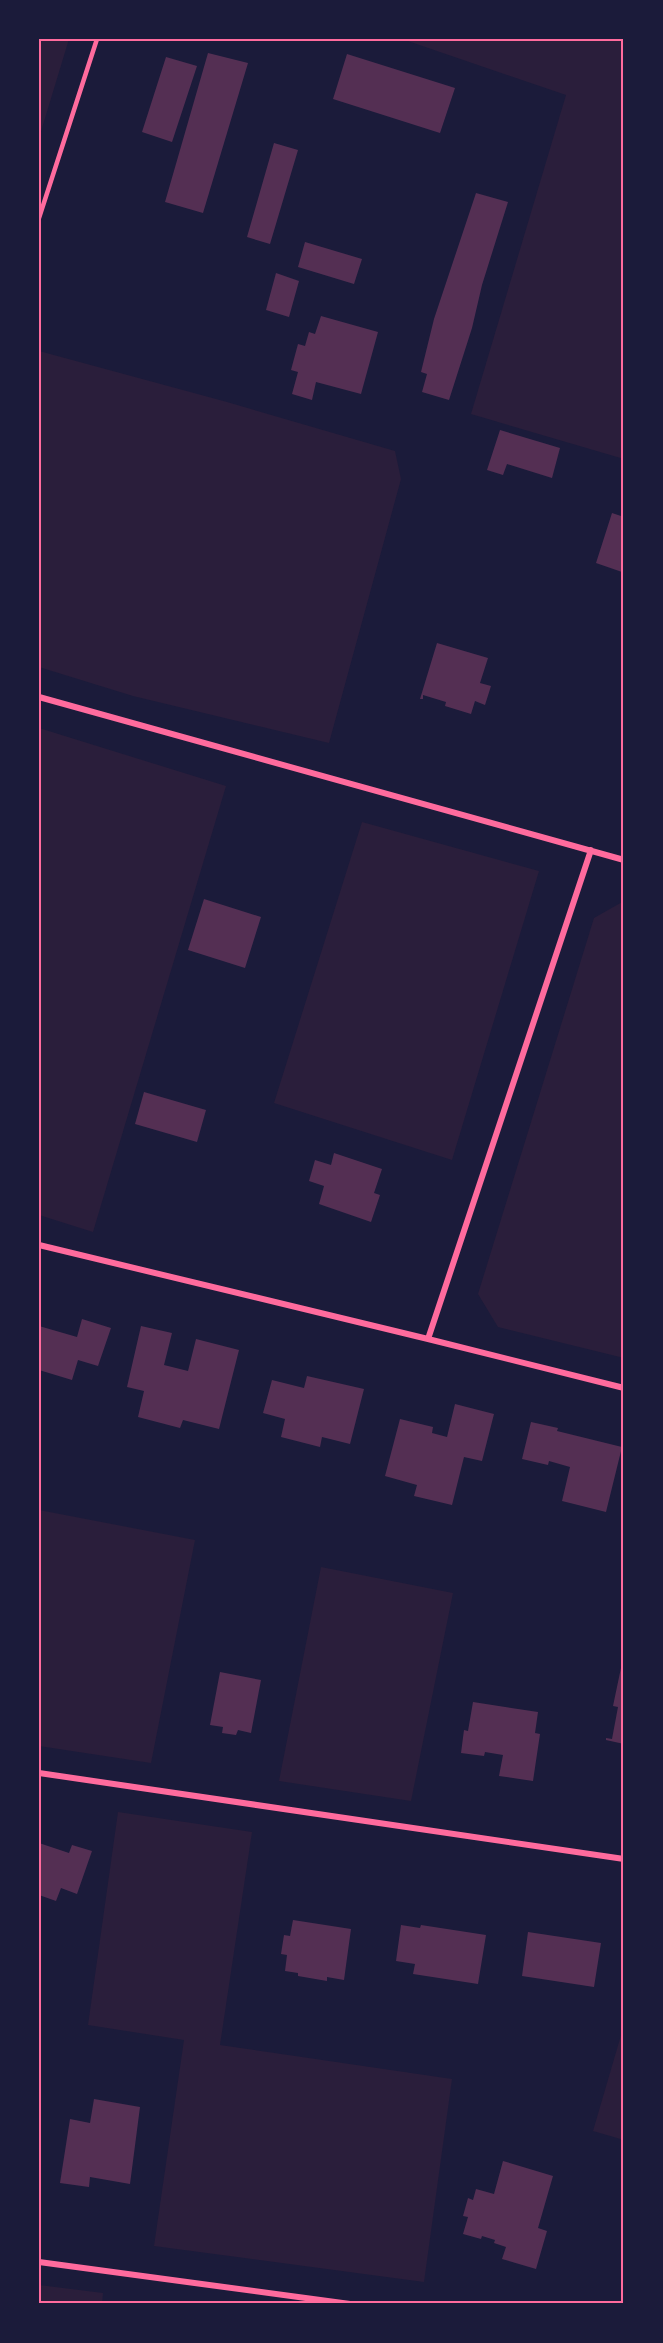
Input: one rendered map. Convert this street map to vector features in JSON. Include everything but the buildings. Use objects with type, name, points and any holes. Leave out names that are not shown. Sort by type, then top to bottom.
[{"type":"street","points":[[39,697],[624,860]]},
{"type":"street","points":[[428,1339],[591,850]]},
{"type":"street","points":[[39,1245],[178,1277],[624,1388]]},
{"type":"street","points":[[39,1773],[624,1859]]},
{"type":"street","points":[[39,2262],[350,2304]]},
{"type":"lane","points":[[39,218],[98,39]]},
{"type":"shaded area","points":[[39,39],[69,39],[39,138]]},
{"type":"shaded area","points":[[402,39],[624,39],[624,459],[471,414],[566,95]]},
{"type":"shaded area","points":[[39,351],[395,451],[401,479],[329,743],[133,696],[39,667]]},
{"type":"shaded area","points":[[39,728],[226,786],[93,1232],[39,1215],[39,1008],[41,1001],[39,1000]]},
{"type":"shaded area","points":[[362,822],[539,871],[452,1160],[274,1103]]},
{"type":"shaded area","points":[[624,901],[624,1358],[498,1327],[478,1294],[594,918]]},
{"type":"shaded area","points":[[39,1510],[195,1540],[151,1763],[39,1746]]},
{"type":"shaded area","points":[[321,1567],[453,1593],[411,1801],[279,1781]]},
{"type":"shaded area","points":[[118,1812],[252,1832],[220,2045],[452,2079],[424,2282],[154,2246],[184,2040],[88,2025]]},
{"type":"shaded area","points":[[624,2025],[624,2140],[593,2131]]},
{"type":"shaded area","points":[[39,2285],[103,2293],[102,2304],[39,2304]]}]
